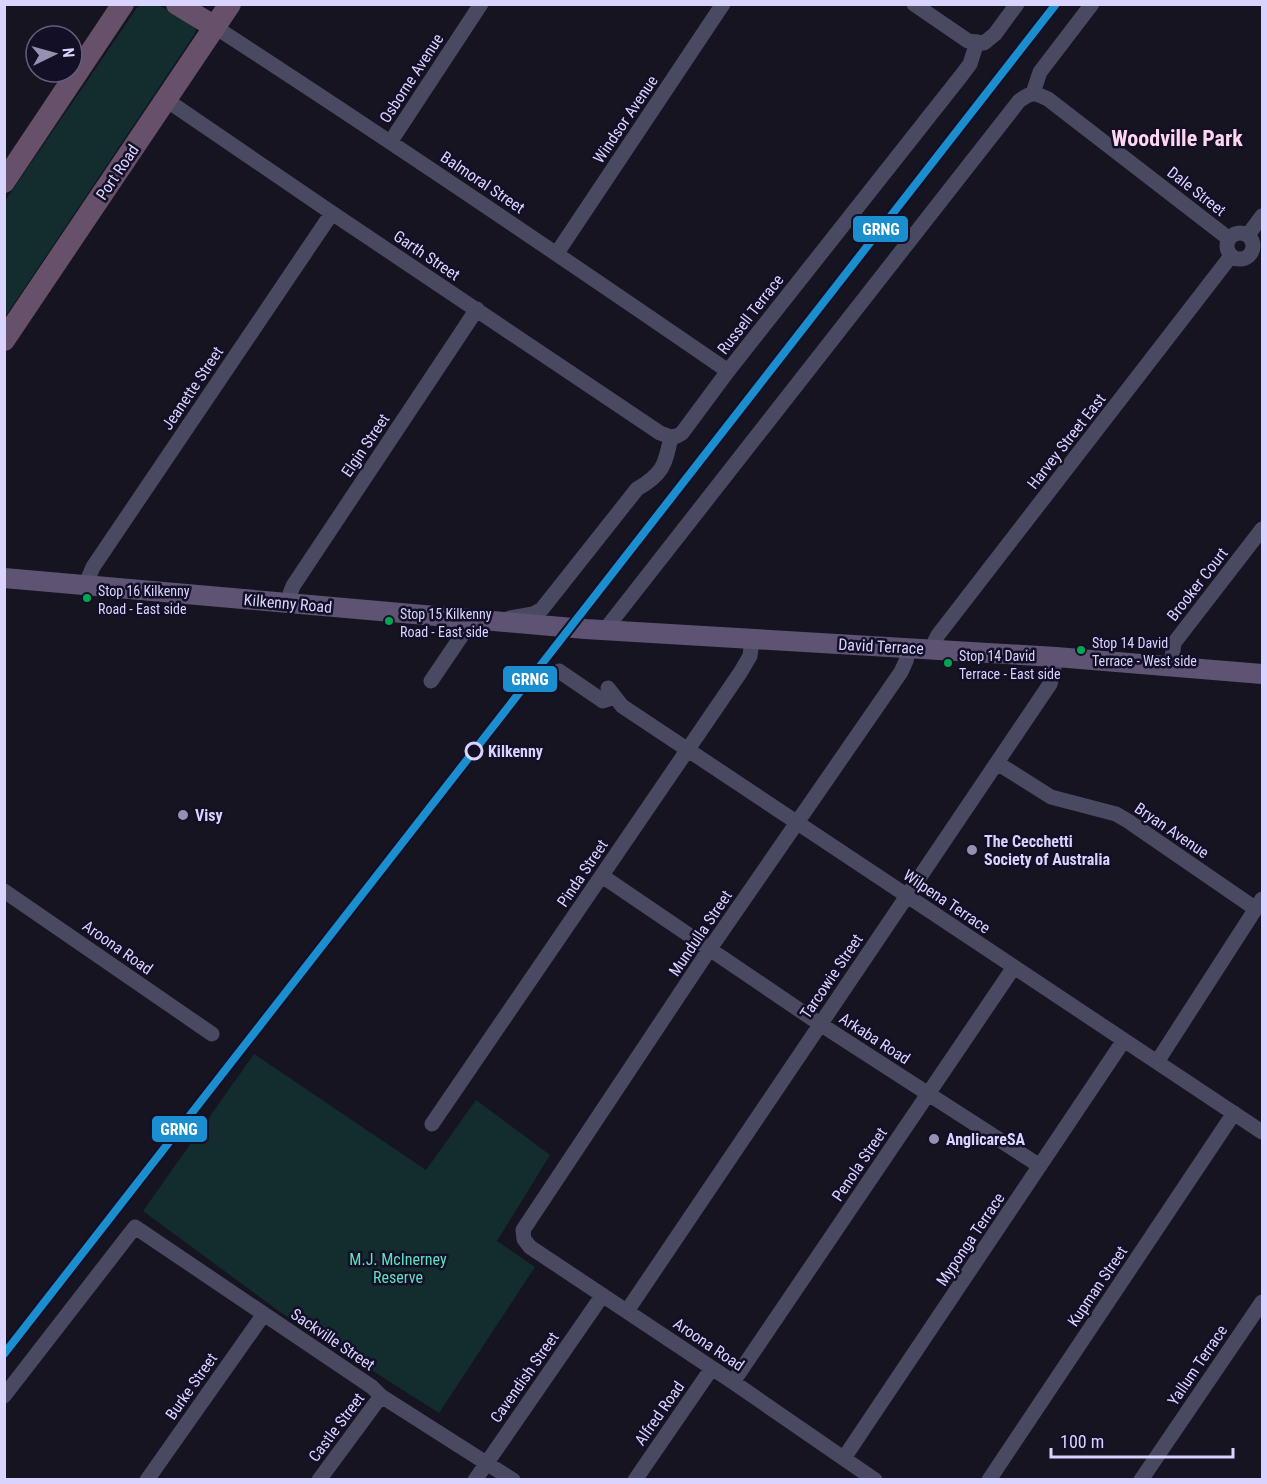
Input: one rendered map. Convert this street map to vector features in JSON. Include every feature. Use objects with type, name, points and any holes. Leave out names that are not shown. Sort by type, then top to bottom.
[{"type":"highway","points":[[4,183],[123,4]]},
{"type":"highway","points":[[177,4],[215,27]]},
{"type":"highway","name":"Port Road","points":[[4,340],[230,4]]},
{"type":"main road","name":"Kilkenny Road","points":[[4,578],[572,628]]},
{"type":"main road","name":"David Terrace","points":[[572,628],[1056,657],[1263,674]]},
{"type":"street","name":"Osborne Avenue","points":[[391,141],[481,4]]},
{"type":"street","name":"Windsor Avenue","points":[[557,253],[723,4]]},
{"type":"street","points":[[914,4],[968,41],[984,43],[995,34],[1017,4]]},
{"type":"street","points":[[604,631],[1011,110],[1030,94],[1040,72],[1092,4]]},
{"type":"street","name":"Balmoral Street","points":[[215,27],[391,141],[728,371]]},
{"type":"street","name":"Russell Terrace","points":[[671,437],[682,433],[728,371],[970,64],[977,42]]},
{"type":"street","name":"Dale Street","points":[[1030,94],[1048,99],[1228,238]]},
{"type":"street","name":"Garth Street","points":[[165,99],[660,433],[671,437]]},
{"type":"street","name":"Jeanette Street","points":[[85,586],[93,567],[332,213]]},
{"type":"street","points":[[1248,235],[1263,216]]},
{"type":"street","points":[[1236,232],[1248,235],[1252,240],[1257,257],[1236,259],[1231,256],[1226,247],[1228,238],[1236,232]]},
{"type":"street","name":"Harvey Street East","points":[[931,649],[938,635],[1231,256]]},
{"type":"street","name":"Elgin Street","points":[[290,603],[293,586],[477,309]]},
{"type":"street","points":[[497,621],[533,614],[542,609],[637,489],[650,482],[662,468],[671,437]]},
{"type":"street","name":"Brooker Court","points":[[1171,666],[1174,643],[1263,529]]},
{"type":"street","points":[[431,681],[473,619]]},
{"type":"street","name":"Pinda Street","points":[[432,1124],[688,750],[750,656],[752,639]]},
{"type":"street","name":"Mundulla Street","points":[[524,1239],[523,1230],[796,823],[901,672],[909,648]]},
{"type":"street","name":"Tarcowie Street","points":[[627,1311],[1050,684],[1056,657]]},
{"type":"street","name":"Wilpena Terrace","points":[[559,671],[603,701],[612,693],[622,706],[1263,1132]]},
{"type":"street","name":"Bryan Avenue","points":[[997,763],[1051,797],[1116,814],[1259,904]]},
{"type":"street","name":"Arkaba Road","points":[[602,876],[820,1024],[1040,1166]]},
{"type":"street","name":"Aroona Road","points":[[4,891],[212,1034]]},
{"type":"street","points":[[1157,1062],[1259,904]]},
{"type":"street","name":"Penola Street","points":[[733,1382],[1014,967]]},
{"type":"street","name":"Myponga Terrace","points":[[844,1458],[1124,1040]]},
{"type":"street","name":"Kupman Street","points":[[989,1479],[1234,1113]]},
{"type":"street","name":"Sackville Street","points":[[4,1396],[135,1227],[372,1387],[381,1396],[513,1479]]},
{"type":"street","name":"Aroona Road","points":[[524,1239],[530,1247],[875,1479]]},
{"type":"street","name":"Cavendish Street","points":[[475,1479],[602,1296]]},
{"type":"street","name":"Yallum Terrace","points":[[1141,1479],[1263,1302]]},
{"type":"street","name":"Burke Street","points":[[147,1479],[264,1314]]},
{"type":"street","name":"Alfred Road","points":[[635,1479],[712,1368]]},
{"type":"street","name":"Castle Street","points":[[319,1479],[381,1396]]},
{"type":"green space","points":[[139,5],[158,5],[192,22],[196,30],[194,35],[5,317],[5,201]]},
{"type":"green space","name":"M.J. McInerney Reserve","points":[[254,1054],[426,1170],[476,1100],[550,1155],[497,1241],[535,1267],[439,1413],[280,1312],[143,1211]]},
{"type":"transit line","name":"GRNG","points":[[4,1354],[1056,4]]},
{"type":"place","name":"Stop 16 Kilkenny Road - East side","points":[[87,598]]},
{"type":"place","name":"Stop 15 Kilkenny Road - East side","points":[[389,621]]},
{"type":"place","name":"Stop 14 David Terrace - West side","points":[[1081,650]]},
{"type":"place","name":"Stop 14 David Terrace - East side","points":[[948,663]]},
{"type":"place","name":"Kilkenny","points":[[474,751]]},
{"type":"place","name":"Visy","points":[[183,815]]},
{"type":"place","name":"The Cecchetti Society of Australia","points":[[972,850]]},
{"type":"place","name":"AnglicareSA","points":[[934,1139]]},
{"type":"district","name":"Woodville Park","points":[[1177,138]]}]
